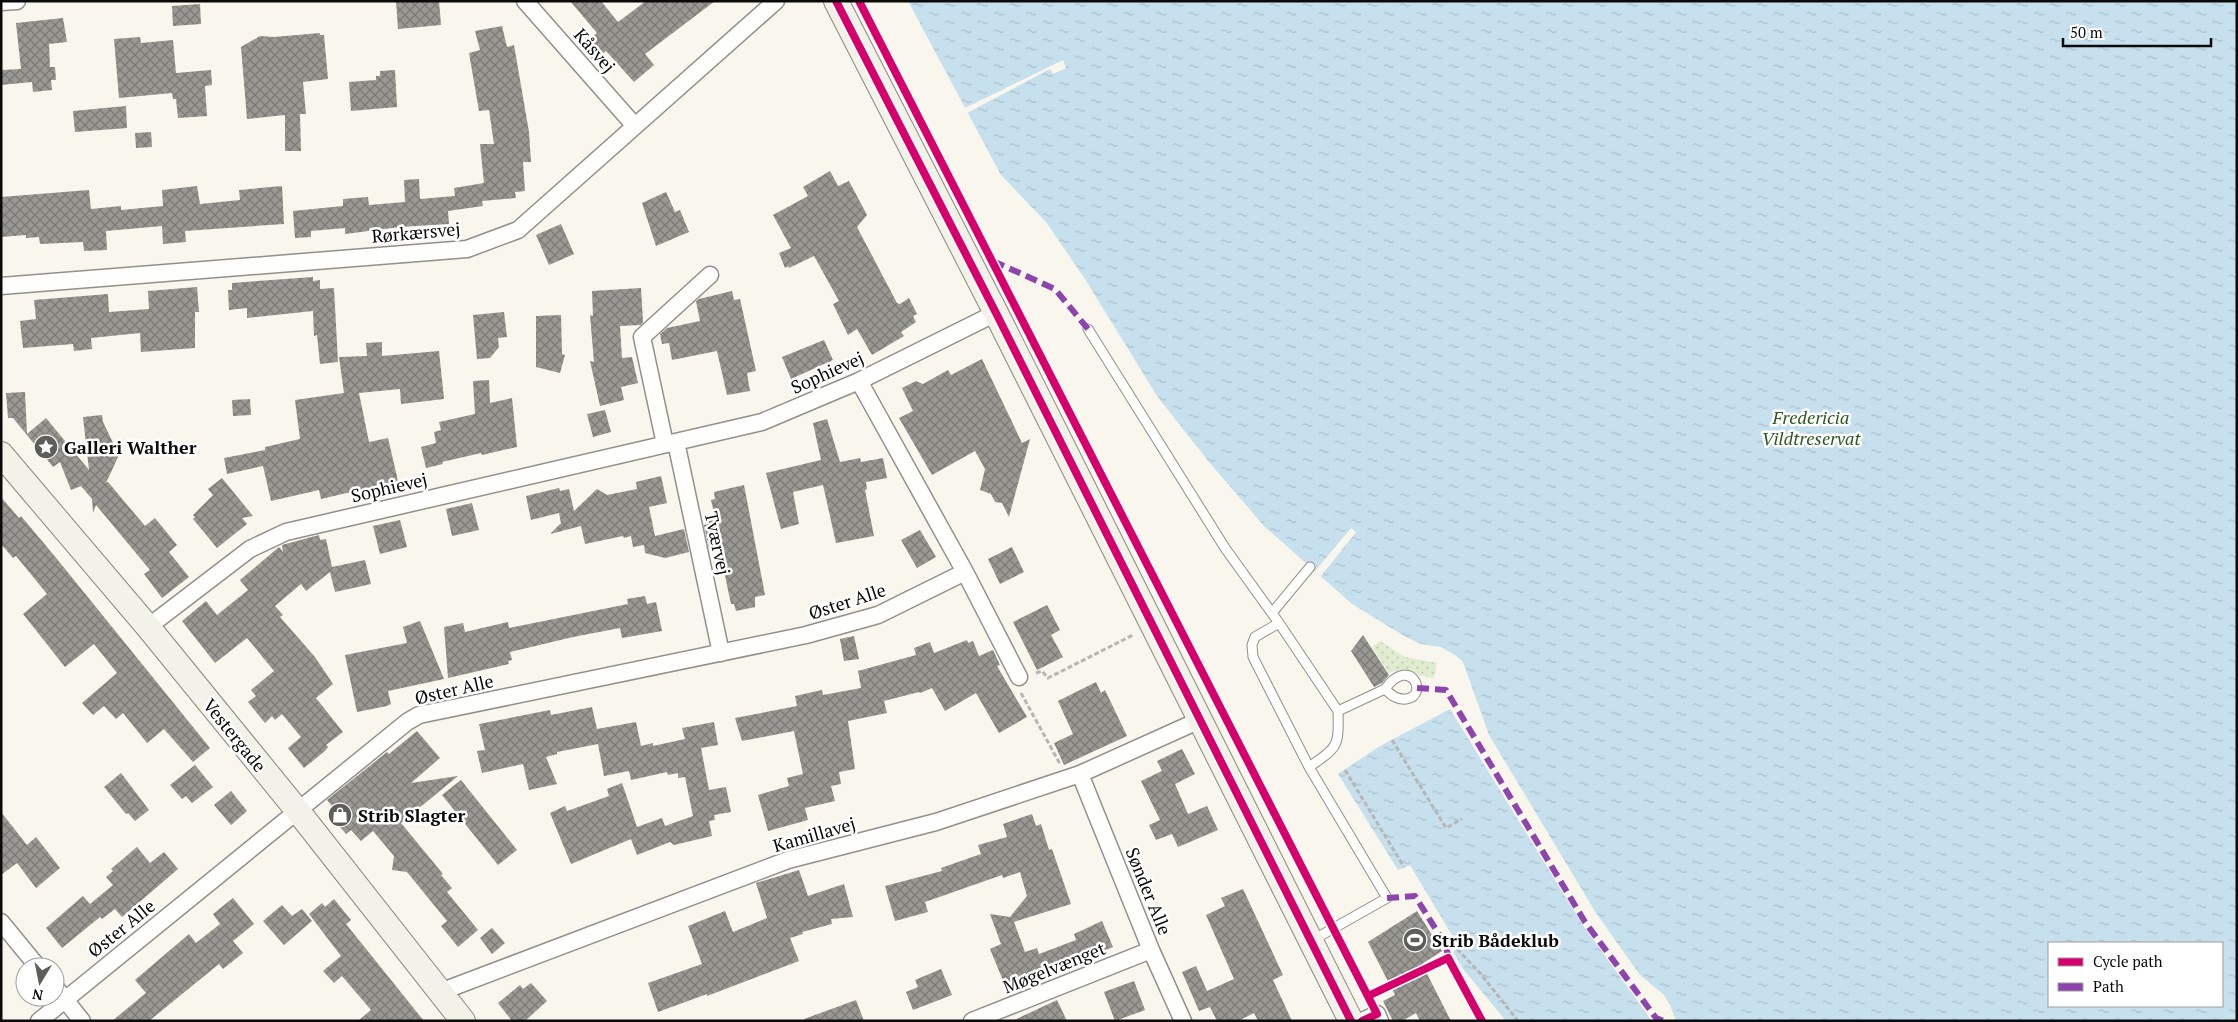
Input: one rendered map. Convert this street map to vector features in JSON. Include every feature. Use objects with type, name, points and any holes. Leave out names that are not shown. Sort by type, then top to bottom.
[{"type":"street","points":[[1,2],[17,1]]},
{"type":"street","name":"Kåsvej","points":[[525,1],[634,125]]},
{"type":"street","name":"Rørkærsvej","points":[[1,286],[467,249],[518,230],[634,125],[776,1]]},
{"type":"street","points":[[836,1],[996,313],[1351,1021]]},
{"type":"street","points":[[670,443],[642,337],[710,275]]},
{"type":"street","name":"Sophievej","points":[[148,627],[250,549],[286,532],[762,422],[859,381],[996,313]]},
{"type":"street","points":[[859,381],[965,572],[1019,677]]},
{"type":"street","name":"Tværvej","points":[[670,443],[721,652]]},
{"type":"street","name":"Vestergade","points":[[1,454],[148,627],[297,810],[463,1021]]},
{"type":"street","name":"Øster Alle","points":[[39,1021],[406,722],[419,716],[806,635],[878,615],[965,572]]},
{"type":"street","name":"Kamillavej","points":[[440,992],[788,860],[936,822],[1080,774],[1200,720]]},
{"type":"street","name":"Sønder Alle","points":[[1080,774],[1151,950],[1183,1021]]},
{"type":"street","points":[[1,922],[30,957]]},
{"type":"street","name":"Møgelvænget","points":[[972,1021],[1151,950]]},
{"type":"street","points":[[66,1000],[82,1021]]},
{"type":"street","points":[[1362,1021],[1377,1014],[1380,1021]]},
{"type":"lane","points":[[1088,329],[1225,548],[1279,623],[1338,711],[1339,737],[1332,751],[1309,767]]},
{"type":"lane","points":[[1272,613],[1310,567]]},
{"type":"lane","points":[[1279,623],[1255,637],[1252,645],[1253,657],[1309,767],[1387,898],[1310,941]]},
{"type":"lane","points":[[1338,711],[1362,704],[1385,689]]},
{"type":"path","points":[[1080,774],[1062,769],[1017,686],[1019,677],[1042,671],[1048,678],[1152,625]]},
{"type":"path","points":[[1392,740],[1446,828],[1462,820]]},
{"type":"path","points":[[1345,770],[1404,867]]},
{"type":"path","points":[[1457,949],[1480,973],[1518,1021]]},
{"type":"green space","points":[[1380,641],[1405,657],[1437,663],[1434,678],[1394,671],[1389,673],[1372,647]]},
{"type":"water","name":"Fredericia Vildtreservat","points":[[908,1],[2237,1],[2237,1021],[1676,1021],[1664,995],[1640,975],[1596,913],[1489,735],[1463,662],[1441,647],[1421,644],[1406,637],[1352,604],[1264,526],[1209,462],[1157,396],[1085,279],[1046,222],[1001,175]]},
{"type":"water","points":[[1450,709],[1582,924],[1652,1021],[1506,1021],[1463,969],[1453,952],[1459,947],[1410,865],[1398,870],[1338,774],[1380,746]]},
{"type":"pier","points":[[1063,60],[1066,68],[1053,74],[1050,69],[967,113],[965,108]]},
{"type":"pier","points":[[1351,528],[1356,532],[1321,576],[1315,571]]},
{"type":"building","points":[[396,1],[439,1],[441,25],[398,29]]},
{"type":"building","points":[[570,1],[601,1],[618,22],[646,1],[715,1],[645,54],[654,65],[634,82],[606,51],[594,61],[581,47],[597,33]]},
{"type":"building","points":[[200,4],[201,24],[173,26],[172,6]]},
{"type":"building","points":[[63,18],[67,42],[49,44],[50,67],[55,67],[56,80],[51,80],[52,90],[33,92],[32,82],[1,85],[1,70],[21,69],[16,23]]},
{"type":"building","points":[[502,26],[507,47],[514,45],[529,132],[531,162],[523,162],[525,191],[515,192],[516,198],[482,201],[483,206],[448,211],[449,224],[400,227],[345,234],[345,228],[311,231],[311,237],[295,238],[293,211],[343,206],[343,199],[368,197],[369,205],[405,202],[404,180],[419,179],[420,199],[455,196],[454,188],[484,183],[480,144],[494,144],[489,110],[479,111],[469,53],[480,50],[475,31]]},
{"type":"building","points":[[320,33],[320,35],[324,35],[328,79],[303,82],[306,114],[300,114],[301,151],[285,151],[285,115],[247,119],[241,47],[260,36],[274,37]]},
{"type":"building","points":[[140,37],[141,43],[173,40],[176,73],[211,70],[212,85],[205,86],[207,116],[178,118],[176,99],[173,99],[172,93],[119,98],[114,39]]},
{"type":"building","points":[[395,70],[397,107],[351,111],[349,82],[376,80],[376,76],[380,76],[380,71]]},
{"type":"building","points":[[126,106],[127,128],[75,132],[73,111]]},
{"type":"building","points":[[151,132],[152,147],[136,148],[135,133]]},
{"type":"building","points":[[830,171],[838,186],[849,181],[867,215],[857,227],[897,303],[900,304],[909,298],[917,314],[913,316],[916,322],[901,332],[904,336],[872,355],[857,329],[848,335],[833,304],[839,301],[814,256],[789,268],[788,266],[785,268],[779,253],[791,248],[773,215],[808,196],[803,187]]},
{"type":"building","points":[[197,186],[200,204],[240,200],[239,190],[282,186],[284,224],[185,231],[186,242],[163,244],[162,226],[106,231],[107,250],[84,251],[83,242],[40,244],[39,237],[26,238],[26,235],[1,237],[1,197],[89,190],[91,209],[121,206],[121,210],[163,206],[162,190]]},
{"type":"building","points":[[666,192],[675,212],[680,210],[689,232],[656,246],[642,203]]},
{"type":"building","points":[[561,224],[574,254],[549,265],[536,235]]},
{"type":"building","points":[[313,277],[313,281],[320,280],[320,289],[334,288],[338,362],[320,364],[317,335],[314,336],[313,311],[247,318],[247,308],[229,310],[228,290],[232,290],[232,283]]},
{"type":"building","points":[[197,287],[199,312],[195,312],[195,348],[141,352],[140,333],[91,338],[92,349],[74,351],[73,344],[23,348],[20,321],[36,319],[34,300],[108,294],[109,312],[149,309],[148,291]]},
{"type":"building","points":[[641,288],[643,322],[641,325],[620,326],[622,358],[632,357],[638,383],[621,387],[624,400],[600,406],[590,361],[594,362],[590,315],[593,316],[592,291]]},
{"type":"building","points":[[732,291],[734,300],[740,299],[756,371],[747,373],[750,391],[727,395],[717,351],[672,360],[669,343],[662,344],[660,334],[667,328],[700,321],[696,301],[699,299]]},
{"type":"building","points":[[504,312],[507,337],[498,338],[499,347],[490,358],[477,359],[473,315]]},
{"type":"building","points":[[561,315],[562,354],[565,355],[560,373],[536,367],[536,316]]},
{"type":"building","points":[[824,340],[833,360],[791,379],[782,357]]},
{"type":"building","points":[[382,342],[382,356],[439,351],[444,399],[401,404],[400,389],[359,393],[369,442],[388,438],[398,481],[321,499],[319,490],[271,501],[263,466],[227,474],[224,458],[265,450],[265,447],[300,439],[295,400],[344,393],[339,357],[367,356],[366,343]]},
{"type":"building","points":[[982,359],[1022,443],[1030,439],[1009,517],[1002,503],[995,502],[991,494],[980,490],[985,469],[975,451],[932,475],[899,418],[913,411],[902,388],[916,381],[923,384],[948,370],[951,375]]},
{"type":"building","points":[[489,380],[490,403],[512,398],[517,447],[442,462],[443,464],[426,468],[421,447],[436,443],[434,432],[441,430],[439,422],[475,414],[473,381]]},
{"type":"building","points":[[25,392],[27,434],[46,418],[89,470],[83,417],[102,415],[103,422],[119,455],[106,483],[108,482],[145,526],[155,518],[177,545],[169,552],[189,577],[162,598],[144,574],[150,570],[96,505],[93,513],[92,499],[81,486],[71,490],[60,462],[53,467],[13,418],[8,418],[6,393]]},
{"type":"building","points":[[250,399],[251,415],[233,416],[232,400]]},
{"type":"building","points":[[605,410],[611,432],[593,437],[587,414]]},
{"type":"building","points":[[827,419],[840,462],[860,458],[861,462],[883,458],[887,478],[866,482],[867,489],[865,490],[874,536],[836,543],[823,485],[793,492],[799,524],[781,529],[766,473],[821,460],[813,423]]},
{"type":"building","points":[[661,476],[667,503],[649,507],[655,536],[684,529],[689,552],[665,558],[645,553],[644,545],[633,547],[631,536],[585,544],[581,526],[550,534],[561,523],[559,513],[531,520],[526,496],[559,488],[560,491],[569,489],[574,511],[597,489],[607,495],[637,489],[636,482]]},
{"type":"building","points":[[222,478],[253,516],[242,518],[247,524],[217,548],[193,519],[195,517],[193,515],[213,495],[208,489]]},
{"type":"building","points":[[744,485],[765,595],[755,597],[755,607],[736,611],[734,604],[731,604],[720,552],[718,552],[716,546],[709,548],[704,525],[709,524],[708,519],[715,517],[711,500],[715,499],[714,492]]},
{"type":"building","points":[[1,497],[19,518],[21,516],[57,559],[210,748],[193,762],[164,729],[147,743],[123,713],[116,719],[104,706],[93,715],[82,703],[117,673],[94,644],[65,667],[23,614],[47,594],[16,556],[13,558],[1,544]]},
{"type":"building","points":[[472,503],[479,530],[452,536],[446,509]]},
{"type":"building","points":[[400,520],[407,547],[380,554],[373,526]]},
{"type":"building","points":[[920,530],[936,557],[917,568],[901,540]]},
{"type":"building","points":[[319,535],[320,540],[326,539],[332,567],[365,560],[371,584],[335,592],[330,572],[306,591],[301,584],[275,606],[283,615],[280,617],[315,657],[333,684],[316,698],[343,732],[326,745],[328,747],[325,751],[304,768],[288,748],[301,737],[282,714],[275,720],[272,716],[265,723],[248,702],[256,696],[251,690],[274,671],[247,638],[215,663],[182,621],[206,601],[217,615],[248,590],[240,580],[279,547],[283,552],[282,545]]},
{"type":"building","points":[[1012,547],[1024,572],[1000,584],[988,559]]},
{"type":"building","points":[[645,596],[647,604],[656,602],[662,631],[622,638],[620,628],[573,637],[510,652],[512,660],[508,661],[509,664],[448,678],[444,627],[463,623],[465,632],[508,622],[509,628],[628,604],[627,599]]},
{"type":"building","points":[[1047,605],[1060,630],[1051,635],[1063,657],[1037,670],[1013,622]]},
{"type":"building","points":[[420,621],[444,679],[388,691],[391,704],[357,712],[345,655],[407,643],[403,627]]},
{"type":"building","points":[[1363,635],[1389,675],[1382,683],[1374,687],[1351,651]]},
{"type":"building","points":[[854,636],[859,659],[844,661],[840,639]]},
{"type":"building","points":[[967,640],[968,643],[973,641],[979,656],[993,650],[1000,665],[997,666],[1027,717],[999,733],[976,693],[945,711],[932,688],[920,693],[884,701],[887,713],[848,721],[855,769],[839,772],[841,784],[831,786],[835,801],[805,808],[808,820],[768,831],[758,795],[789,786],[787,778],[803,774],[794,731],[742,741],[735,718],[797,706],[795,696],[822,690],[823,695],[861,688],[858,671],[916,655],[914,648],[930,642],[934,653]]},
{"type":"building","points":[[1096,682],[1101,693],[1105,690],[1127,736],[1064,765],[1054,743],[1073,734],[1058,701]]},
{"type":"building","points":[[592,707],[597,729],[636,722],[641,746],[653,743],[653,746],[685,739],[682,728],[714,722],[718,745],[701,748],[709,790],[726,787],[731,812],[714,815],[715,820],[709,821],[712,836],[674,845],[670,842],[637,855],[631,839],[571,864],[550,813],[565,806],[567,811],[609,796],[607,789],[622,783],[637,827],[662,818],[665,826],[693,816],[685,777],[678,778],[678,773],[668,775],[667,772],[631,780],[629,771],[604,776],[598,744],[557,752],[557,754],[546,757],[557,784],[529,790],[523,764],[482,773],[477,751],[485,750],[479,724],[550,710],[551,715]]},
{"type":"building","points":[[417,731],[440,758],[411,783],[458,776],[401,823],[443,874],[441,875],[452,888],[447,892],[478,930],[458,947],[441,926],[447,921],[407,872],[392,870],[394,856],[373,831],[361,841],[351,830],[346,834],[332,818],[338,813],[327,800],[387,752],[389,754]]},
{"type":"building","points":[[1182,749],[1195,774],[1175,784],[1188,814],[1207,806],[1218,830],[1178,847],[1172,834],[1156,840],[1149,825],[1160,820],[1141,781],[1162,771],[1157,761]]},
{"type":"building","points":[[195,765],[213,787],[192,803],[186,796],[182,799],[170,785]]},
{"type":"building","points":[[121,773],[149,810],[135,821],[128,813],[126,814],[104,787]]},
{"type":"building","points":[[461,780],[517,850],[498,865],[442,795]]},
{"type":"building","points":[[231,791],[247,811],[231,825],[214,805]]},
{"type":"building","points":[[1,812],[27,845],[36,837],[60,868],[36,888],[17,863],[1,875]]},
{"type":"building","points":[[1032,814],[1036,826],[1041,824],[1049,850],[1052,849],[1071,904],[1014,922],[1025,952],[1037,948],[1039,954],[1076,940],[1074,934],[1102,921],[1113,947],[1007,990],[990,949],[1001,944],[990,914],[1010,917],[1027,896],[1020,872],[1003,878],[1002,875],[925,902],[928,912],[895,921],[885,886],[942,871],[941,868],[981,854],[978,845],[1007,837],[1003,824]]},
{"type":"building","points":[[137,847],[150,863],[164,852],[178,869],[122,917],[115,909],[102,919],[100,917],[62,948],[46,928],[83,896],[90,904],[113,885],[106,877],[113,871],[111,869]]},
{"type":"building","points":[[799,870],[808,896],[844,884],[853,917],[831,919],[832,924],[802,932],[803,934],[790,938],[799,961],[707,996],[707,994],[658,1012],[648,983],[702,964],[688,926],[725,911],[733,932],[767,918],[756,883]]},
{"type":"building","points":[[1243,889],[1283,975],[1273,980],[1292,1021],[1258,1021],[1254,1013],[1238,1021],[1217,1021],[1210,1007],[1199,1011],[1182,972],[1196,966],[1207,991],[1234,979],[1206,915],[1225,906],[1221,898]]},
{"type":"building","points":[[233,898],[254,924],[233,941],[243,953],[223,969],[219,964],[149,1021],[112,1021],[146,993],[135,980],[189,934],[196,943],[220,924],[213,914]]},
{"type":"building","points":[[334,899],[351,920],[346,924],[424,1021],[358,1021],[371,1010],[342,976],[334,983],[323,971],[341,956],[309,914],[322,903],[325,907]]},
{"type":"building","points":[[282,905],[292,916],[302,909],[312,921],[284,945],[263,921]]},
{"type":"building","points":[[1417,911],[1442,951],[1422,964],[1451,1021],[1420,1021],[1416,1013],[1402,1021],[1393,1021],[1383,1001],[1395,995],[1368,942]]},
{"type":"building","points":[[492,928],[505,943],[492,954],[480,938]]},
{"type":"building","points":[[941,969],[952,995],[913,1010],[906,992],[918,987],[915,980]]},
{"type":"building","points":[[1134,981],[1145,1010],[1115,1021],[1104,992]]},
{"type":"building","points":[[531,983],[547,1001],[525,1021],[512,1021],[498,1003],[520,985],[523,989]]},
{"type":"building","points":[[856,1000],[864,1021],[804,1021],[804,1019]]},
{"type":"building","points":[[1057,1000],[1067,1021],[1012,1021]]},
{"type":"marked path","points":[[993,261],[1055,289],[1088,329]]},
{"type":"marked path","points":[[1417,688],[1446,690],[1585,922],[1656,1018],[1664,1021]]},
{"type":"marked path","points":[[1387,898],[1415,896],[1445,944],[1450,962]]},
{"type":"cycle path","points":[[836,1],[996,313],[1351,1021]]},
{"type":"cycle path","points":[[859,1],[1377,1014],[1362,1021]]},
{"type":"cycle path","points":[[1368,996],[1448,958],[1482,1021]]},
{"type":"place","name":"Galleri Walther","points":[[46,447]]},
{"type":"place","name":"Strib Slagter","points":[[340,815]]},
{"type":"place","name":"Strib Bådeklub","points":[[1415,940]]}]
